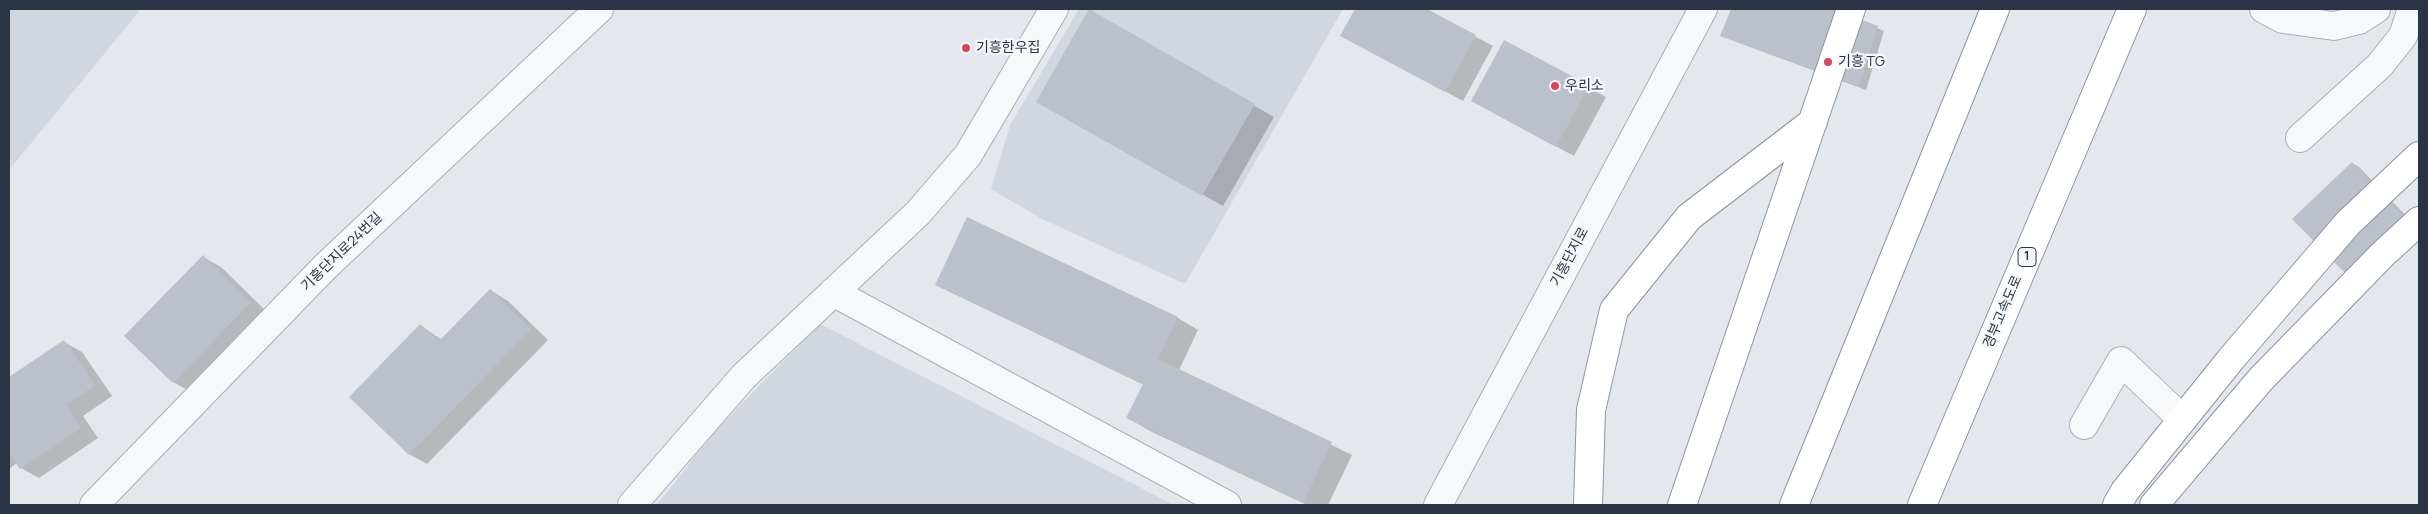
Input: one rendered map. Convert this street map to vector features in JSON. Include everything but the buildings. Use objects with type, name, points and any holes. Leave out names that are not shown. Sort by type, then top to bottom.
[{"type":"highway","points":[[1682,505],[1851,9]]},
{"type":"highway","points":[[1794,505],[1995,9]]},
{"type":"highway","name":"경부고속도로","points":[[1922,505],[2132,9]]},
{"type":"highway","points":[[1588,505],[1591,410],[1614,310],[1689,217],[1813,122]]},
{"type":"highway","points":[[2117,505],[2125,491],[2230,359],[2348,223],[2419,156]]},
{"type":"highway","points":[[2154,505],[2261,379],[2382,255],[2419,221]]},
{"type":"street","name":"기흥단지로24번길","points":[[94,505],[325,267],[598,9]]},
{"type":"street","points":[[632,505],[744,376],[918,213],[968,155],[1054,9]]},
{"type":"street","name":"기흥단지로","points":[[1438,505],[1703,9]]},
{"type":"street","points":[[2264,9],[2283,18],[2334,26],[2359,20],[2376,9]]},
{"type":"street","points":[[2300,138],[2380,65],[2403,36],[2412,9]]},
{"type":"street","points":[[833,292],[1227,505]]},
{"type":"street","points":[[2084,425],[2121,361],[2182,419]]},
{"type":"shaded area","points":[[9,9],[141,9],[9,170]]},
{"type":"shaded area","points":[[1079,9],[1343,9],[1185,284],[1042,219],[991,189],[1010,125]]},
{"type":"shaded area","points":[[820,324],[1174,505],[657,505],[716,430]]},
{"type":"place","name":"기흥한우집","points":[[966,48]]},
{"type":"place","name":"기흥 TG","points":[[1828,62]]},
{"type":"place","name":"우리소","points":[[1555,86]]}]
